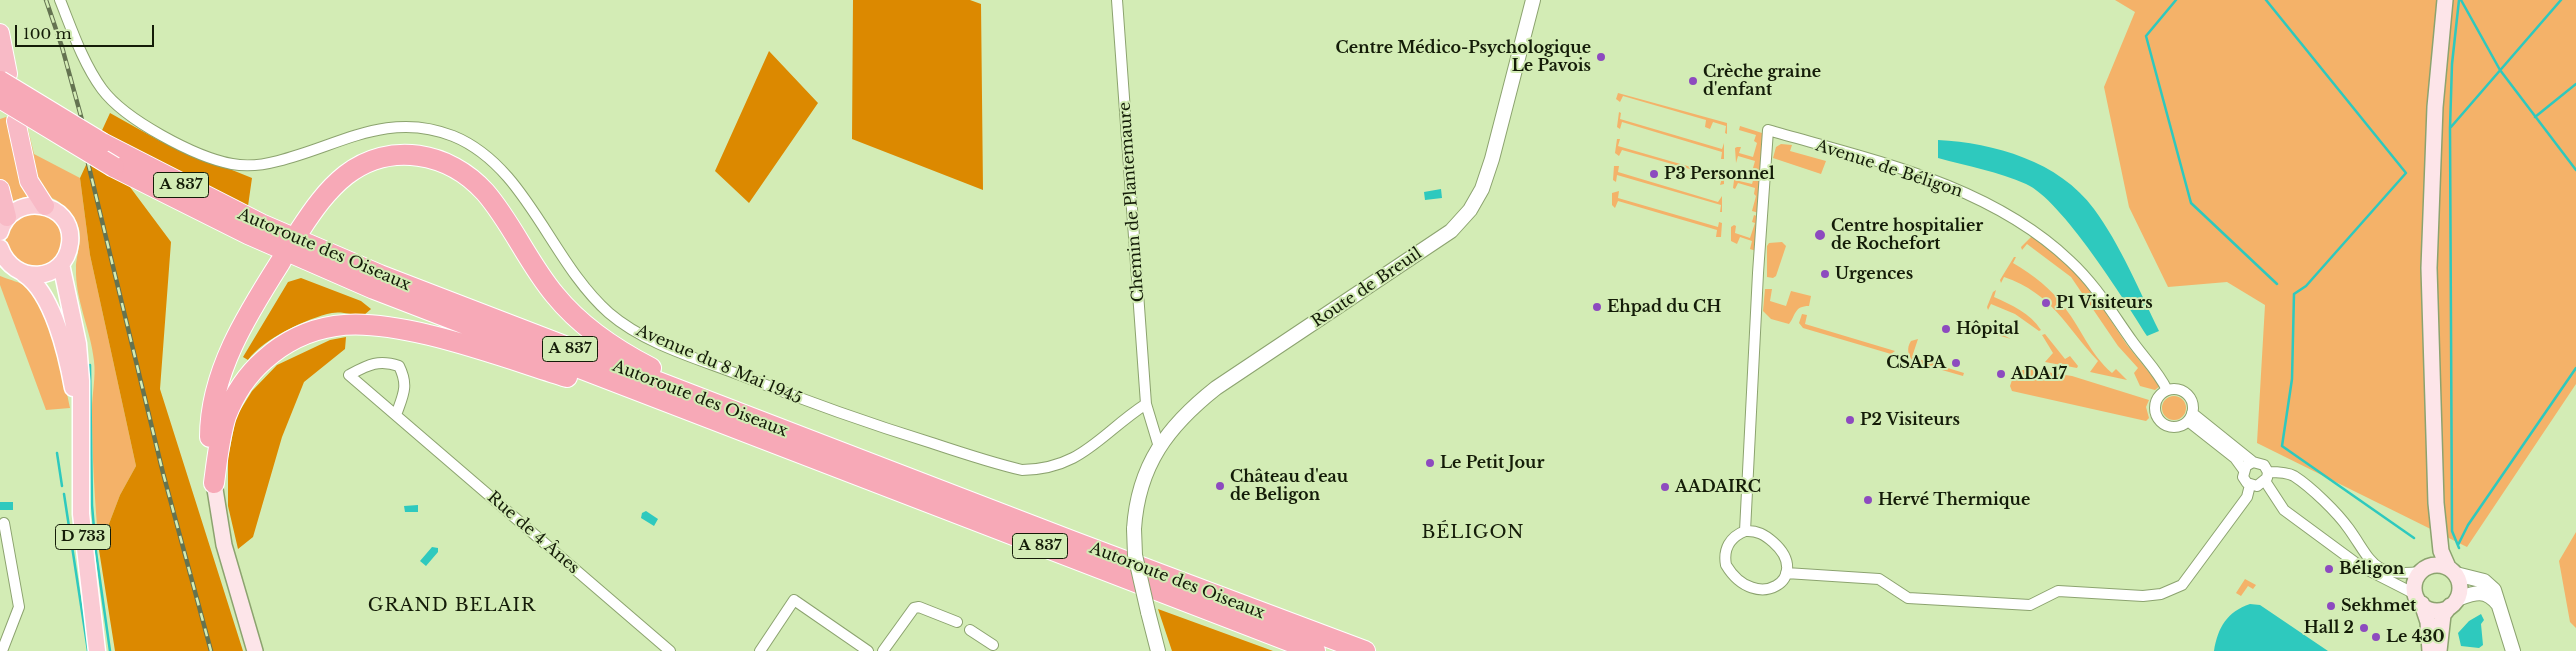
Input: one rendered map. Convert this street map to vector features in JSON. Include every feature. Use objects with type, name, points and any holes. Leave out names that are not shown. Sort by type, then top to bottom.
[{"type":"highway","points":[[0,33],[4,78]]},
{"type":"highway","name":"Autoroute des Oiseaux","points":[[4,78],[102,143],[220,205],[305,245],[464,308],[1365,651]]},
{"type":"highway","name":"Autoroute des Oiseaux","points":[[0,98],[114,167],[212,217],[310,262],[766,441],[1315,651]]},
{"type":"highway","points":[[16,121],[26,175],[34,192],[45,206]]},
{"type":"highway","points":[[300,230],[334,185],[367,162],[392,155],[407,154],[435,158],[447,163],[470,178],[485,192],[537,272],[564,306],[586,327],[624,353],[650,367],[835,450]]},
{"type":"highway","points":[[0,189],[4,224]]},
{"type":"highway","points":[[214,483],[210,431],[223,371],[240,329],[280,261]]},
{"type":"highway","points":[[214,483],[226,416],[248,377],[268,356],[289,341],[321,329],[336,326],[389,327],[443,340],[766,441]]},
{"type":"main road","points":[[2439,651],[2443,615],[2453,603],[2460,587],[2441,551],[2436,503],[2429,268],[2435,108],[2445,0]]},
{"type":"main road","points":[[0,248],[5,264],[24,274],[44,274],[61,264],[69,248],[69,230],[64,220],[56,211],[45,206],[24,205],[4,224]]},
{"type":"main road","name":"D 733","points":[[61,264],[78,344],[81,381],[79,422],[81,514],[98,651]]},
{"type":"main road","name":"D 733","points":[[24,274],[32,279],[41,292],[57,326],[72,382],[79,422]]},
{"type":"main road","points":[[214,483],[224,545],[255,651]]},
{"type":"main road","points":[[2430,651],[2428,622],[2414,586],[2429,558],[2436,503]]},
{"type":"main road","points":[[2422,571],[2436,565],[2452,571]]},
{"type":"main road","points":[[2419,599],[2436,610],[2453,603]]},
{"type":"street","name":"Avenue du 8 Mai 1945","points":[[60,0],[90,71],[104,91],[135,118],[170,138],[216,160],[248,166],[281,161],[366,131],[390,126],[428,128],[450,134],[466,142],[497,164],[511,180],[578,281],[611,314],[650,339],[822,407],[1022,470],[1056,467],[1073,458],[1146,404]]},
{"type":"street","name":"Chemin de Plantemaure","points":[[1117,0],[1146,404]]},
{"type":"street","name":"Route de Breuil","points":[[1158,651],[1134,555],[1134,529],[1140,487],[1158,447],[1191,408],[1216,388],[1451,231],[1470,210],[1482,189],[1492,159],[1532,0]]},
{"type":"street","name":"Avenue de Béligon","points":[[1745,531],[1768,130],[1941,183],[1980,200],[2030,228],[2070,260],[2102,294],[2132,342],[2160,376],[2167,390]]},
{"type":"street","name":"Rue de 4 Ânes","points":[[396,415],[405,388],[405,378],[398,366],[386,362],[374,362],[349,375],[670,651]]},
{"type":"street","points":[[2173,389],[2184,392],[2192,401],[2190,417],[2172,427],[2158,419],[2155,404],[2159,396],[2167,390],[2173,389]]},
{"type":"street","points":[[1146,404],[1158,447]]},
{"type":"street","points":[[2190,417],[2253,462],[2261,463],[2284,510],[2372,574],[2419,599]]},
{"type":"street","points":[[2190,417],[2236,458],[2243,469],[2243,477],[2250,485],[2260,486],[2267,477],[2293,476],[2332,509],[2349,529],[2372,563],[2396,574],[2422,571]]},
{"type":"street","points":[[2243,469],[2253,462]]},
{"type":"street","points":[[1786,573],[1879,579],[1908,598],[2023,605],[2030,605],[2058,591],[2143,596],[2161,594],[2182,585],[2247,497],[2250,485]]},
{"type":"street","points":[[2,651],[19,607],[4,523]]},
{"type":"street","points":[[1745,531],[1760,533],[1776,545],[1786,559],[1786,573],[1778,584],[1764,590],[1754,589],[1735,576],[1726,565],[1726,551],[1731,540],[1745,531]]},
{"type":"street","points":[[2452,571],[2490,584],[2494,590],[2513,651]]},
{"type":"street","points":[[2453,603],[2482,592],[2491,596],[2499,605]]},
{"type":"street","points":[[760,651],[794,600],[868,651]]},
{"type":"street","points":[[883,651],[914,608],[919,606],[957,622]]},
{"type":"street","points":[[970,630],[994,649]]},
{"type":"shaded area","points":[[853,0],[970,0],[981,4],[983,190],[852,139]]},
{"type":"shaded area","points":[[2115,0],[2576,0],[2576,384],[2467,547],[2257,443],[2265,305],[2227,282],[2168,287],[2129,207],[2104,87],[2135,12]]},
{"type":"shaded area","points":[[769,51],[818,103],[749,203],[715,171]]},
{"type":"shaded area","points":[[1618,93],[1727,123],[1727,134],[1725,133],[1726,126],[1713,122],[1710,129],[1705,127],[1706,120],[1623,96],[1620,102],[1616,99]]},
{"type":"shaded area","points":[[1619,112],[1621,113],[1620,119],[1722,149],[1724,143],[1724,159],[1721,159],[1722,152],[1622,122],[1620,129],[1617,127]]},
{"type":"shaded area","points":[[110,113],[160,141],[252,178],[248,206],[149,161],[130,187],[171,242],[160,389],[243,651],[115,651],[99,550],[120,495],[136,466],[90,255],[80,178]]},
{"type":"shaded area","points":[[6,117],[28,129],[34,154],[80,178],[90,255],[136,466],[120,495],[99,550],[92,410],[94,367],[90,338],[80,303],[76,280],[76,263],[80,240],[79,229],[69,212],[53,198],[34,196],[0,206],[0,119]]},
{"type":"shaded area","points":[[1740,126],[1762,133],[1759,213],[1752,211],[1756,196],[1754,194],[1755,188],[1738,183],[1735,189],[1733,188],[1735,173],[1735,180],[1752,184],[1756,170],[1753,168],[1755,161],[1738,156],[1736,163],[1735,148],[1741,147],[1739,153],[1753,157],[1757,143],[1754,141],[1756,135],[1739,130]]},
{"type":"shaded area","points":[[1617,139],[1620,139],[1618,146],[1722,176],[1724,169],[1724,184],[1720,185],[1722,178],[1622,150],[1619,156],[1615,153]]},
{"type":"shaded area","points":[[1781,144],[1792,145],[1790,151],[1826,161],[1821,174],[1773,158],[1776,147]]},
{"type":"shaded area","points":[[1614,166],[1619,166],[1618,172],[1718,202],[1722,196],[1722,212],[1720,212],[1721,205],[1617,175],[1616,182],[1613,180]]},
{"type":"shaded area","points":[[1619,191],[1618,198],[1718,227],[1719,222],[1722,223],[1721,237],[1716,237],[1717,230],[1618,201],[1615,208],[1612,205],[1612,193]]},
{"type":"shaded area","points":[[34,211],[45,213],[54,219],[60,228],[62,239],[60,250],[54,259],[45,265],[34,267],[23,265],[14,259],[8,250],[6,239],[8,228],[14,219],[23,213]]},
{"type":"shaded area","points":[[1754,215],[1759,217],[1756,251],[1750,249],[1752,241],[1740,237],[1737,244],[1731,241],[1731,227],[1734,225],[1736,226],[1735,233],[1750,238],[1755,223],[1752,222]]},
{"type":"shaded area","points":[[2032,236],[2068,265],[2094,295],[2127,345],[2160,386],[2155,390],[2140,386],[2134,373],[2138,368],[2118,346],[2071,277],[2027,244],[2022,250],[2021,247]]},
{"type":"shaded area","points":[[1782,242],[1786,246],[1776,276],[1773,278],[1767,277],[1767,246],[1769,243]]},
{"type":"shaded area","points":[[2014,257],[2016,257],[2013,263],[2041,282],[2060,301],[2104,366],[2112,373],[2116,369],[2127,380],[2090,372],[2098,361],[2047,302],[2021,284],[2004,277],[2001,283],[2000,280]]},
{"type":"shaded area","points":[[0,276],[31,288],[46,313],[57,345],[70,408],[46,410],[0,285]]},
{"type":"shaded area","points":[[301,278],[361,301],[371,309],[363,316],[336,313],[310,320],[286,330],[264,344],[248,360],[243,357],[288,282]]},
{"type":"shaded area","points":[[1765,289],[1772,289],[1770,301],[1786,306],[1791,291],[1811,296],[1809,306],[1798,309],[1789,324],[1771,319],[1763,311]]},
{"type":"shaded area","points":[[1996,290],[1994,297],[2026,314],[2041,330],[2039,331],[2015,314],[1991,304],[1988,310],[1987,307],[1993,292]]},
{"type":"shaded area","points":[[1802,314],[1807,315],[1805,324],[1895,351],[1891,354],[1803,328],[1799,323]]},
{"type":"shaded area","points":[[1983,325],[2011,339],[1980,330]]},
{"type":"shaded area","points":[[2045,334],[2065,359],[2070,356],[2078,366],[2077,368],[2045,362],[2053,353],[2042,335]]},
{"type":"shaded area","points":[[346,337],[345,349],[304,382],[282,437],[253,537],[238,549],[228,506],[228,458],[236,417],[252,391],[277,365],[330,340]]},
{"type":"shaded area","points":[[1918,339],[1912,357],[1964,373],[1963,376],[1914,362],[1909,355],[1908,349],[1911,341]]},
{"type":"shaded area","points":[[2027,369],[2072,376],[2149,400],[2146,407],[2149,418],[2146,421],[2012,391],[2010,386],[2013,377],[2018,379],[2020,371]]},
{"type":"shaded area","points":[[2174,396],[2183,399],[2186,408],[2183,417],[2174,420],[2165,417],[2162,408],[2165,399]]},
{"type":"shaded area","points":[[2576,532],[2576,628],[2570,622],[2559,561]]},
{"type":"shaded area","points":[[2245,579],[2256,585],[2253,589],[2248,586],[2241,596],[2236,593]]},
{"type":"shaded area","points":[[1158,609],[1273,651],[1172,651]]},
{"type":"water","points":[[1938,140],[1981,145],[2003,150],[2044,167],[2063,178],[2080,192],[2094,209],[2112,237],[2159,331],[2147,336],[2074,229],[2040,193],[2026,184],[2005,176],[1938,158]]},
{"type":"water","points":[[1441,189],[1442,198],[1425,200],[1424,192]]},
{"type":"water","points":[[0,502],[13,502],[13,510],[0,510]]},
{"type":"water","points":[[418,505],[418,512],[405,512],[404,506]]},
{"type":"water","points":[[646,511],[658,519],[654,526],[641,518],[642,513]]},
{"type":"water","points":[[432,547],[438,548],[438,552],[426,566],[420,561]]},
{"type":"water","points":[[2250,604],[2260,605],[2328,651],[2214,651],[2218,635],[2225,622],[2235,611]]},
{"type":"water","points":[[2481,614],[2484,620],[2481,624],[2483,645],[2479,648],[2461,646],[2458,633],[2469,621]]},
{"type":"waterway","points":[[2176,0],[2146,36],[2191,203],[2277,284]]},
{"type":"waterway","points":[[2266,0],[2406,173],[2306,286],[2294,294],[2292,379],[2282,446],[2414,538]]},
{"type":"waterway","points":[[2459,0],[2452,64],[2450,128],[2452,531],[2459,548]]},
{"type":"waterway","points":[[2461,0],[2500,70],[2576,170]]},
{"type":"waterway","points":[[2451,127],[2561,0]]},
{"type":"waterway","points":[[2535,117],[2576,84]]},
{"type":"waterway","points":[[90,365],[92,505],[96,552],[110,651]]},
{"type":"waterway","points":[[2458,545],[2468,525],[2576,368]]},
{"type":"waterway","points":[[57,453],[62,486]]},
{"type":"waterway","points":[[64,494],[88,651]]},
{"type":"railway","points":[[46,0],[62,47],[82,120]]},
{"type":"railway","points":[[88,163],[163,473],[211,651]]},
{"type":"place","name":"Centre Médico-Psychologique Le Pavois","points":[[1601,57]]},
{"type":"place","name":"Crèche graine d'enfant","points":[[1693,81]]},
{"type":"place","name":"P3 Personnel","points":[[1654,174]]},
{"type":"place","name":"Centre hospitalier de Rochefort","points":[[1820,235]]},
{"type":"place","name":"Urgences","points":[[1825,274]]},
{"type":"place","name":"P1 Visiteurs","points":[[2046,303]]},
{"type":"place","name":"Ehpad du CH","points":[[1597,307]]},
{"type":"place","name":"Hôpital","points":[[1946,329]]},
{"type":"place","name":"CSAPA","points":[[1956,363]]},
{"type":"place","name":"ADA17","points":[[2001,374]]},
{"type":"place","name":"P2 Visiteurs","points":[[1850,420]]},
{"type":"place","name":"Le Petit Jour","points":[[1430,463]]},
{"type":"place","name":"Château d'eau de Beligon","points":[[1220,486]]},
{"type":"place","name":"AADAIRC","points":[[1665,487]]},
{"type":"place","name":"Hervé Thermique","points":[[1868,500]]},
{"type":"place","name":"Béligon","points":[[2329,569]]},
{"type":"place","name":"Sekhmet","points":[[2331,606]]},
{"type":"place","name":"Hall 2","points":[[2364,628]]},
{"type":"place","name":"Le 430","points":[[2376,637]]},
{"type":"district","name":"BÉLIGON","points":[[1473,533]]},
{"type":"district","name":"GRAND BELAIR","points":[[452,606]]}]
